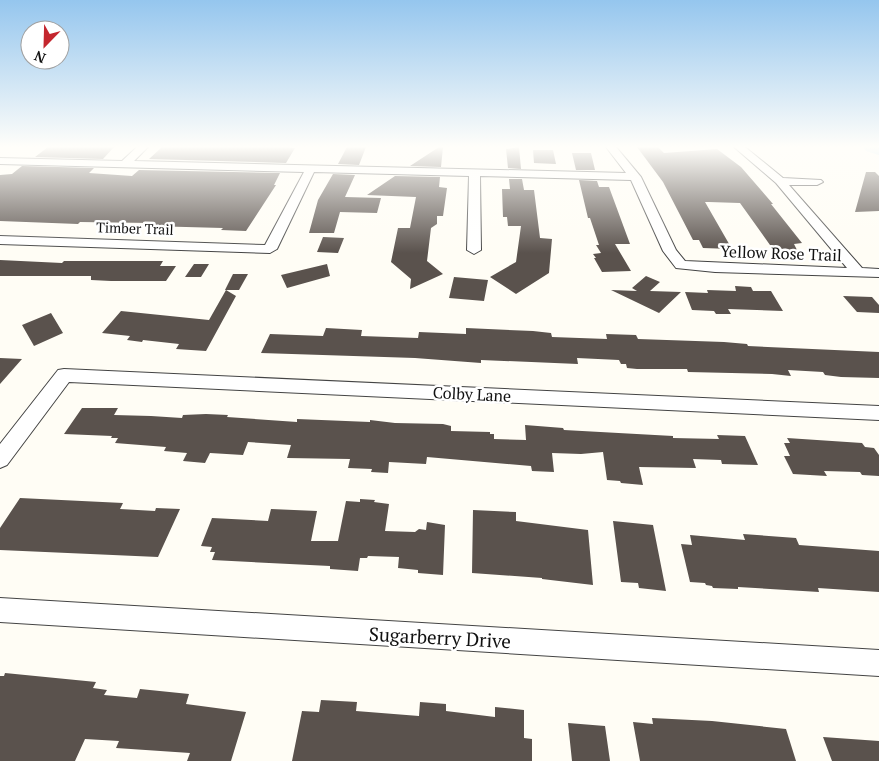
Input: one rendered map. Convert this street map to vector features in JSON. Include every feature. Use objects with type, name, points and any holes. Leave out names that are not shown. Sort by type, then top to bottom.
[{"type":"street","name":"Timber Trail","points":[[0,240],[270,249],[304,183]]},
{"type":"street","points":[[474,250],[475,183]]},
{"type":"street","name":"Yellow Rose Trail","points":[[638,183],[670,251],[681,264],[715,268],[879,273]]},
{"type":"street","points":[[781,183],[859,272]]},
{"type":"street","name":"Colby Lane","points":[[0,459],[64,375],[879,413]]},
{"type":"street","name":"Sugarberry Drive","points":[[0,610],[879,663]]},
{"type":"building","points":[[0,183],[275,183],[274,185],[276,185],[246,231],[221,230],[223,228],[149,226],[151,223],[80,222],[78,224],[0,221]]},
{"type":"building","points":[[328,183],[352,183],[345,197],[381,198],[377,213],[340,212],[334,233],[309,233],[318,200]]},
{"type":"building","points":[[385,183],[439,183],[439,187],[447,188],[443,216],[437,216],[437,224],[431,228],[427,261],[443,274],[410,289],[411,279],[391,262],[398,228],[410,228],[416,197],[367,195]]},
{"type":"building","points":[[509,183],[523,183],[524,190],[534,190],[540,238],[552,239],[549,273],[516,294],[490,277],[516,262],[521,226],[508,226],[507,217],[503,217],[502,189],[510,189]]},
{"type":"building","points":[[580,183],[598,183],[599,187],[609,187],[630,244],[615,244],[631,271],[602,272],[594,258],[596,258],[593,254],[601,253],[596,245],[599,245],[590,218],[588,218]]},
{"type":"building","points":[[663,183],[754,183],[802,243],[794,244],[797,250],[780,249],[770,245],[740,203],[705,202],[732,249],[703,248],[699,240],[693,240]]},
{"type":"building","points":[[863,183],[879,183],[879,211],[855,212]]},
{"type":"building","points":[[323,237],[344,238],[338,253],[317,252]]},
{"type":"building","points":[[0,260],[62,263],[64,261],[163,261],[160,266],[176,266],[166,281],[111,281],[91,280],[91,276],[0,276]]},
{"type":"building","points":[[194,264],[209,264],[201,277],[185,277]]},
{"type":"building","points":[[327,264],[330,276],[287,288],[281,275]]},
{"type":"building","points":[[233,274],[248,274],[239,290],[225,290]]},
{"type":"building","points":[[646,276],[660,282],[650,291],[681,292],[659,313],[611,290],[637,291],[632,288]]},
{"type":"building","points":[[454,277],[488,280],[484,301],[449,298]]},
{"type":"building","points":[[735,286],[751,287],[753,291],[771,291],[783,311],[728,309],[731,314],[716,314],[714,311],[692,310],[685,292],[708,293],[707,290],[736,291]]},
{"type":"building","points":[[226,290],[236,296],[206,351],[176,349],[179,344],[127,340],[130,336],[102,333],[121,311],[209,320]]},
{"type":"building","points":[[843,296],[872,297],[879,305],[879,313],[857,312]]},
{"type":"building","points":[[51,313],[63,333],[34,346],[22,325]]},
{"type":"building","points":[[326,328],[362,330],[361,336],[418,338],[419,332],[466,334],[466,328],[533,331],[551,333],[552,337],[607,339],[606,334],[636,335],[638,339],[724,342],[747,344],[748,346],[879,352],[879,378],[841,377],[825,375],[823,372],[788,370],[791,376],[688,372],[687,369],[637,369],[627,368],[626,364],[621,364],[619,360],[577,358],[578,364],[481,360],[481,363],[415,358],[261,353],[270,334],[323,336]]},
{"type":"building","points":[[0,358],[22,359],[0,384]]},
{"type":"building","points":[[82,408],[118,408],[114,415],[182,418],[183,415],[206,414],[297,422],[297,419],[443,424],[451,426],[451,431],[490,432],[490,434],[494,434],[494,439],[526,440],[525,425],[563,428],[564,430],[673,436],[673,438],[719,439],[717,435],[745,436],[758,465],[722,464],[721,460],[693,459],[696,468],[639,467],[643,485],[607,480],[603,452],[581,454],[552,453],[554,472],[532,471],[531,466],[427,457],[426,464],[389,462],[388,473],[371,472],[372,469],[348,468],[350,459],[287,458],[291,445],[248,442],[243,455],[210,453],[205,463],[183,461],[187,453],[164,451],[166,447],[115,443],[118,438],[111,438],[112,436],[64,434]]},
{"type":"building","points":[[787,438],[862,443],[865,447],[874,448],[879,455],[879,476],[862,475],[860,472],[824,471],[827,476],[793,474],[784,456],[790,456],[784,443],[790,443]]},
{"type":"building","points":[[20,498],[123,503],[120,509],[155,511],[156,508],[180,509],[158,557],[0,550],[0,528]]},
{"type":"building","points":[[360,499],[375,500],[374,502],[389,504],[385,531],[415,532],[419,529],[426,530],[427,522],[445,525],[443,575],[418,573],[418,570],[398,568],[399,557],[368,556],[367,558],[360,558],[358,571],[330,569],[330,566],[212,560],[215,552],[210,552],[212,547],[201,546],[212,518],[268,521],[271,509],[317,511],[311,541],[338,541],[346,501],[360,502]]},
{"type":"building","points":[[473,510],[516,512],[516,521],[588,530],[593,585],[542,578],[472,573]]},
{"type":"building","points":[[613,521],[653,525],[666,591],[639,588],[638,583],[621,582]]},
{"type":"building","points":[[743,534],[796,538],[799,545],[879,551],[879,592],[818,588],[819,592],[738,587],[738,589],[713,588],[705,583],[690,582],[681,544],[692,545],[690,535],[745,540]]},
{"type":"building","points":[[5,673],[96,682],[93,688],[107,690],[104,695],[137,698],[140,689],[189,694],[186,704],[246,712],[231,761],[187,761],[190,753],[116,748],[119,741],[85,739],[75,761],[0,761],[0,676],[4,676]]},
{"type":"building","points":[[321,700],[357,702],[356,711],[419,716],[420,702],[446,704],[446,711],[495,717],[495,707],[524,710],[524,738],[532,739],[532,761],[292,761],[302,711],[319,712]]},
{"type":"building","points":[[652,718],[712,721],[786,729],[796,761],[640,761],[633,722],[653,724]]},
{"type":"building","points":[[568,723],[605,726],[610,761],[572,761]]},
{"type":"building","points":[[823,737],[879,741],[879,761],[832,761]]}]
